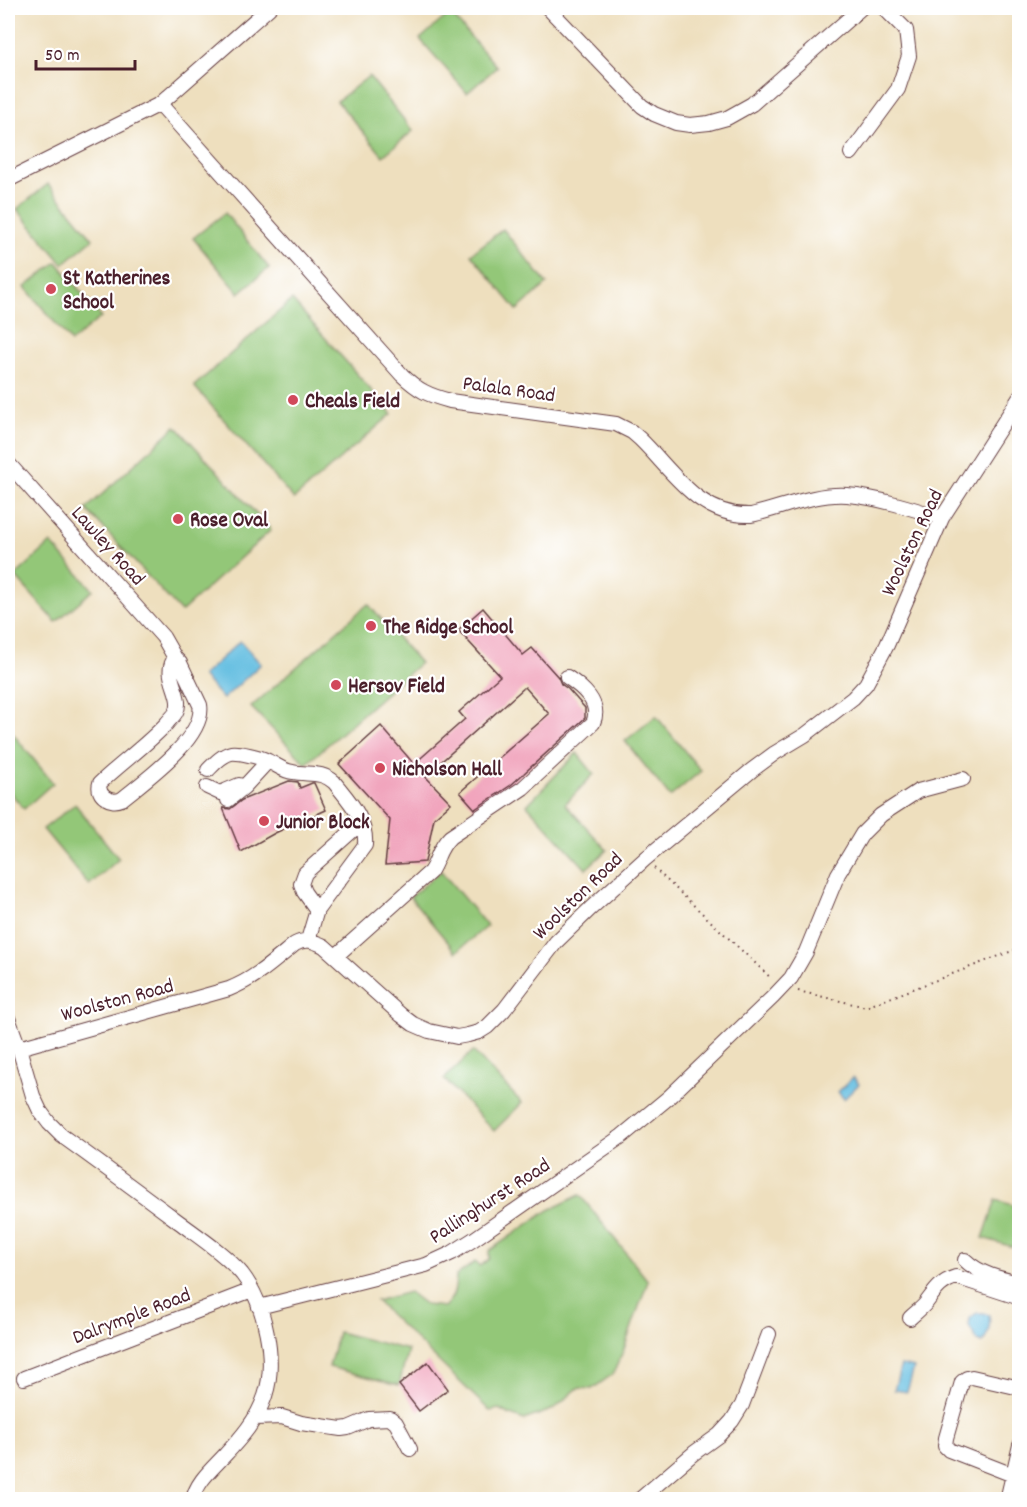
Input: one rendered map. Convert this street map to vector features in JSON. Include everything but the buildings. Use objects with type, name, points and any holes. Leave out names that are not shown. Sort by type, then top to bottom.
[{"type":"street","points":[[8,180],[160,104],[269,8]]},
{"type":"street","points":[[548,8],[642,106],[676,123],[690,124],[709,123],[727,118],[752,104],[861,8]]},
{"type":"street","points":[[850,153],[898,89],[909,56],[906,30],[884,8]]},
{"type":"street","name":"Palala Road","points":[[160,104],[402,375],[411,384],[431,396],[450,401],[616,424],[640,439],[695,497],[707,505],[729,513],[751,515],[824,497],[846,495],[879,501],[942,518]]},
{"type":"street","name":"Woolston Road","points":[[19,1048],[243,984],[296,944],[308,940],[324,946],[413,1024],[429,1031],[457,1037],[479,1032],[496,1019],[556,942],[645,859],[752,770],[805,735],[859,693],[887,645],[942,518],[1020,397]]},
{"type":"street","name":"Lawley Road","points":[[8,463],[163,637],[183,669],[200,705],[201,711],[197,725],[192,735],[176,753],[123,799],[109,800],[100,792],[98,788],[100,783],[160,730],[176,712],[178,704],[172,685],[171,671],[171,664],[175,658]]},
{"type":"street","points":[[336,956],[430,872],[441,846],[450,837],[523,788],[593,723],[595,713],[591,698],[567,676]]},
{"type":"street","points":[[208,770],[221,758],[229,754],[239,754],[268,760],[287,771],[322,774],[329,778],[357,810],[366,834],[366,845],[317,910],[308,940]]},
{"type":"street","points":[[228,800],[244,787],[268,760]]},
{"type":"street","name":"Pallinghurst Road","points":[[260,1307],[426,1265],[452,1253],[636,1126],[668,1098],[791,978],[801,961],[838,874],[862,834],[881,815],[918,791],[963,779]]},
{"type":"street","points":[[207,787],[220,793],[239,785],[244,787]]},
{"type":"street","points":[[317,910],[301,884],[305,873],[362,822]]},
{"type":"street","points":[[8,1018],[33,1096],[49,1124],[236,1267],[252,1290],[260,1307],[268,1348],[265,1396],[255,1418],[206,1475],[192,1500]]},
{"type":"street","points":[[965,1260],[981,1271],[1020,1283]]},
{"type":"street","points":[[910,1318],[922,1308],[942,1283],[956,1277],[1020,1298]]},
{"type":"street","name":"Dalrymple Road","points":[[24,1378],[252,1290]]},
{"type":"street","points":[[639,1500],[719,1435],[732,1421],[742,1405],[769,1334]]},
{"type":"street","points":[[1012,1475],[949,1450],[945,1446],[962,1382],[967,1378],[972,1377],[1020,1388]]},
{"type":"street","points":[[265,1396],[282,1417]]},
{"type":"street","points":[[255,1418],[282,1417],[341,1429],[369,1419],[390,1418],[396,1423],[410,1449]]},
{"type":"street","points":[[1007,1500],[1020,1445]]},
{"type":"path","points":[[645,859],[782,988],[866,1007],[1020,948]]},
{"type":"green space","points":[[450,13],[497,67],[467,93],[420,39]]},
{"type":"green space","points":[[369,76],[413,131],[383,156],[337,101]]},
{"type":"green space","points":[[48,184],[93,239],[63,264],[17,209]]},
{"type":"green space","points":[[225,213],[269,268],[239,293],[193,238]]},
{"type":"green space","points":[[503,229],[547,284],[517,310],[471,254]]},
{"type":"green space","points":[[57,262],[101,317],[71,342],[25,287]]},
{"type":"green space","name":"Cheals Field","points":[[292,300],[392,414],[294,499],[194,386]]},
{"type":"green space","name":"Rose Oval","points":[[176,426],[271,530],[181,612],[86,509]]},
{"type":"green space","points":[[51,543],[93,590],[56,622],[15,576]]},
{"type":"green space","name":"Hersov Field","points":[[368,604],[420,663],[306,764],[251,707]]},
{"type":"green space","points":[[656,716],[701,771],[670,797],[625,741]]},
{"type":"green space","points":[[9,729],[53,783],[24,809],[8,790]]},
{"type":"green space","points":[[577,753],[594,774],[565,804],[607,850],[586,869],[527,805]]},
{"type":"green space","points":[[75,804],[119,859],[89,885],[43,829]]},
{"type":"green space","points":[[441,871],[487,926],[456,952],[410,897]]},
{"type":"green space","points":[[473,1051],[522,1103],[494,1131],[444,1079]]},
{"type":"green space","points":[[580,1195],[648,1281],[624,1349],[613,1374],[592,1389],[578,1388],[554,1409],[524,1420],[499,1409],[490,1411],[376,1301],[409,1292],[426,1305],[444,1307],[454,1293],[456,1276],[475,1262],[480,1266],[489,1259],[489,1251],[549,1210]]},
{"type":"green space","points":[[996,1200],[1019,1207],[1019,1249],[983,1238]]},
{"type":"green space","points":[[338,1332],[408,1350],[399,1385],[329,1367]]},
{"type":"water","points":[[240,641],[261,664],[223,699],[202,676]]},
{"type":"water","points":[[853,1077],[859,1084],[844,1099],[838,1092]]},
{"type":"water","points":[[977,1313],[989,1315],[989,1329],[983,1343],[977,1341],[969,1326],[970,1318]]},
{"type":"water","points":[[901,1365],[914,1368],[907,1392],[894,1390]]},
{"type":"place","name":"St Katherines School","points":[[51,289]]},
{"type":"place","name":"Cheals Field","points":[[293,400]]},
{"type":"place","name":"Rose Oval","points":[[178,519]]},
{"type":"place","name":"The Ridge School","points":[[371,626]]},
{"type":"place","name":"Hersov Field","points":[[336,685]]},
{"type":"place","name":"Nicholson Hall","points":[[380,768]]},
{"type":"place","name":"Junior Block","points":[[264,821]]}]
